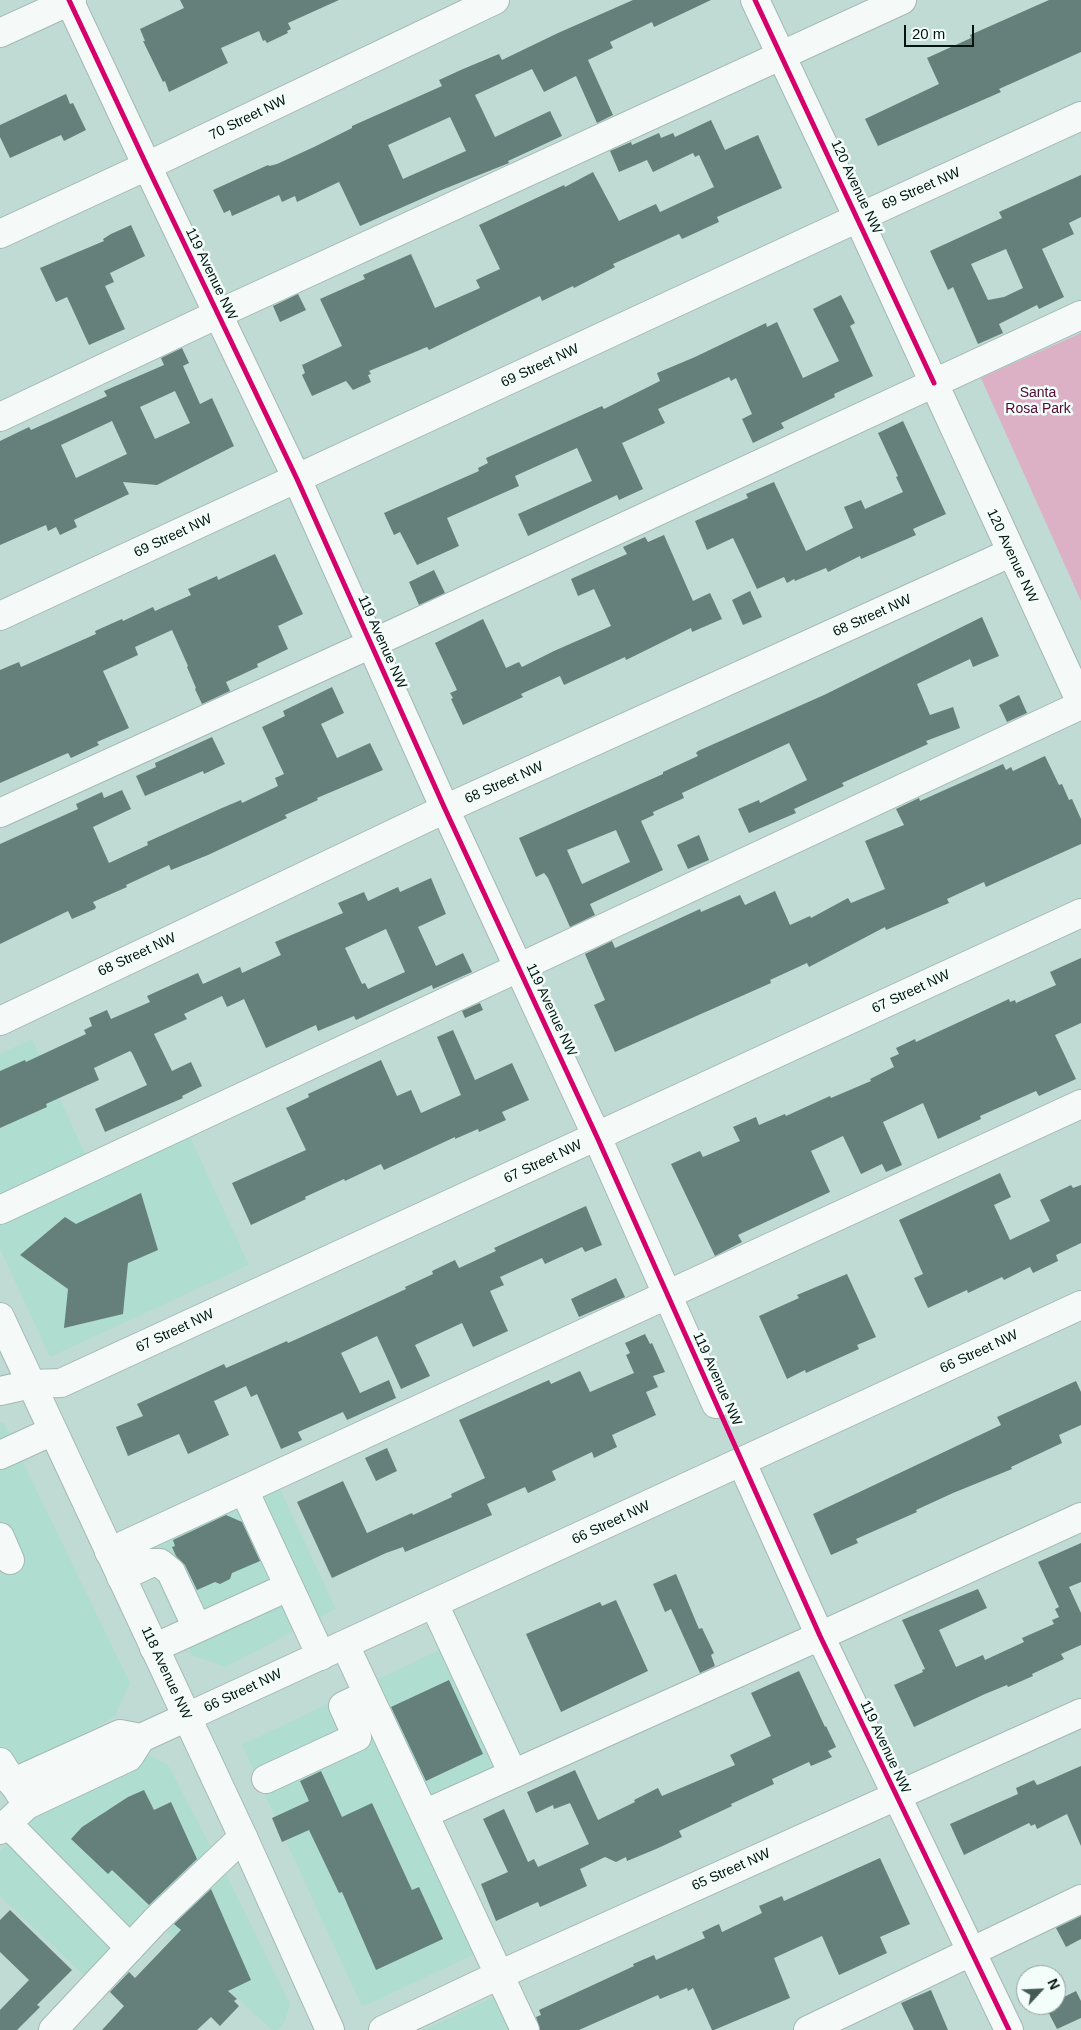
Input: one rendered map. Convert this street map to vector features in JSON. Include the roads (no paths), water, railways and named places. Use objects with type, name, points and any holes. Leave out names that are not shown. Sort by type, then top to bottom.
[{"type":"street","name":"119 Avenue NW","points":[[70,0],[147,166],[297,478],[445,810],[597,1137],[716,1404]]},
{"type":"street","points":[[0,33],[70,0]]},
{"type":"street","name":"70 Street NW","points":[[0,234],[495,0]]},
{"type":"street","name":"120 Avenue NW","points":[[755,0],[858,218],[1010,553],[1081,704]]},
{"type":"street","points":[[0,417],[218,314],[902,0]]},
{"type":"street","name":"69 Street NW","points":[[0,616],[1081,116]]},
{"type":"street","points":[[0,813],[371,644],[1081,315]]},
{"type":"street","name":"68 Street NW","points":[[0,1020],[445,810],[1010,553]]},
{"type":"street","points":[[0,1210],[1081,704]]},
{"type":"street","name":"67 Street NW","points":[[0,1391],[31,1384],[61,1383],[1081,913]]},
{"type":"street","points":[[109,1552],[1081,1104]]},
{"type":"street","name":"66 Street NW","points":[[3,1826],[13,1783],[129,1757],[141,1738],[742,1463],[1081,1305]]},
{"type":"street","name":"118 Avenue NW","points":[[0,1317],[330,2030]]},
{"type":"street","points":[[0,1455],[53,1431]]},
{"type":"street","name":"119 Avenue NW","points":[[742,1463],[895,1796],[1009,2030]]},
{"type":"street","points":[[244,1490],[288,1587],[333,1650],[368,1694],[525,2030]]},
{"type":"street","points":[[424,1814],[1081,1517]]},
{"type":"street","points":[[140,1537],[151,1563]]},
{"type":"street","points":[[121,1577],[151,1563],[160,1563],[171,1572],[197,1628]]},
{"type":"street","points":[[154,1648],[288,1587]]},
{"type":"street","points":[[434,1604],[513,1774]]},
{"type":"street","points":[[266,1779],[357,1737],[343,1706],[368,1694]]},
{"type":"street","name":"65 Street NW","points":[[383,2030],[499,1975],[1081,1713]]},
{"type":"street","points":[[3,1826],[130,1948]]},
{"type":"street","points":[[53,2030],[155,1921],[242,1837]]},
{"type":"street","points":[[808,2030],[971,1950],[1081,1899]]},
{"type":"park label","name":"Santa Rosa Park","points":[[1038,402]]}]
